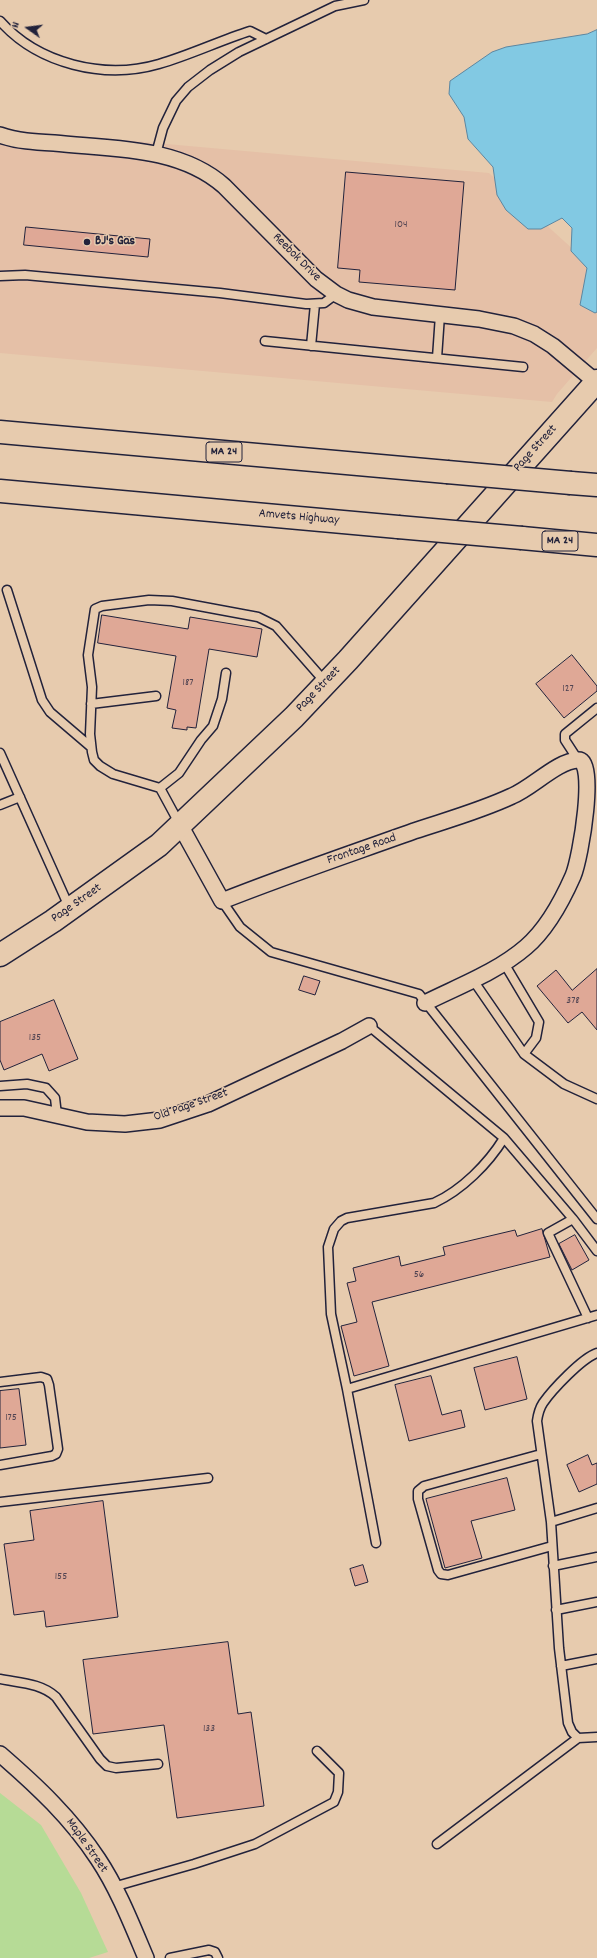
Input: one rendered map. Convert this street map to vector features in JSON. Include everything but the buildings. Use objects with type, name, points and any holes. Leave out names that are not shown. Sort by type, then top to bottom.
[{"type":"main road","name":"Page Street","points":[[0,955],[70,909],[159,845],[326,684],[597,381]]},
{"type":"main road","name":"MA 24","points":[[0,432],[597,485]]},
{"type":"main road","name":"Amvets Highway","points":[[0,491],[597,545]]},
{"type":"street","name":"Reebok Drive","points":[[0,135],[22,140],[156,154],[193,165],[216,179],[316,279],[336,294],[348,300],[374,307],[491,320],[524,330],[553,346],[597,381]]},
{"type":"street","points":[[425,1003],[504,963],[526,947],[542,930],[559,904],[574,875],[586,837],[596,791],[594,770],[588,762],[578,760]]},
{"type":"street","name":"Frontage Road","points":[[222,901],[276,880],[425,828],[482,810],[517,794],[562,765],[578,760]]},
{"type":"street","points":[[180,824],[222,901]]},
{"type":"street","name":"Old Page Street","points":[[0,1108],[24,1108],[87,1122],[125,1124],[160,1120],[208,1104],[342,1041],[369,1026]]},
{"type":"street","name":"Maple Street","points":[[0,1754],[53,1802],[94,1854],[113,1887],[146,1958]]},
{"type":"lane","points":[[156,154],[166,119],[181,94],[210,70],[239,52],[334,3],[364,0]]},
{"type":"lane","points":[[0,21],[8,30],[40,52],[78,67],[86,68],[126,70],[158,64],[250,31],[266,39]]},
{"type":"lane","points":[[0,276],[25,275],[220,293],[316,304],[329,301],[336,294]]},
{"type":"lane","points":[[311,346],[316,304]]},
{"type":"lane","points":[[437,358],[440,314]]},
{"type":"lane","points":[[265,341],[523,367]]},
{"type":"lane","points":[[8,590],[42,700],[50,712],[91,747]]},
{"type":"lane","points":[[180,824],[160,788],[114,774],[105,770],[94,760],[91,747],[92,687],[88,655],[95,609],[102,606],[149,600],[172,601],[258,617],[276,626],[326,684]]},
{"type":"lane","points":[[160,788],[179,773],[201,740],[213,726],[222,699],[226,673]]},
{"type":"lane","points":[[91,704],[156,696]]},
{"type":"lane","points":[[578,760],[565,740],[565,734],[597,708]]},
{"type":"lane","points":[[0,753],[70,909]]},
{"type":"lane","points":[[0,805],[20,797]]},
{"type":"lane","points":[[222,901],[240,928],[270,952],[419,994],[597,1219]]},
{"type":"lane","points":[[504,963],[538,1022],[536,1038],[524,1054]]},
{"type":"lane","points":[[472,980],[524,1054],[564,1084],[597,1099]]},
{"type":"lane","points":[[369,1026],[504,1138],[573,1219],[597,1251]]},
{"type":"lane","points":[[0,1086],[27,1084],[46,1088],[54,1098],[57,1115]]},
{"type":"lane","points":[[376,1543],[347,1389],[332,1325],[328,1247],[334,1229],[341,1221],[347,1218],[434,1203],[456,1192],[495,1152],[504,1138]]},
{"type":"lane","points":[[573,1219],[548,1233],[588,1318]]},
{"type":"lane","points":[[347,1389],[597,1315]]},
{"type":"lane","points":[[578,1738],[572,1732],[568,1723],[556,1610],[551,1522],[537,1421],[538,1411],[543,1402],[581,1362],[597,1353]]},
{"type":"lane","points":[[0,1382],[41,1377],[47,1379],[58,1449],[56,1454],[52,1456],[0,1465]]},
{"type":"lane","points":[[541,1454],[424,1486],[418,1491],[418,1499],[438,1570],[441,1574],[448,1575],[552,1546]]},
{"type":"lane","points":[[0,1502],[208,1478]]},
{"type":"lane","points":[[551,1522],[597,1508]]},
{"type":"lane","points":[[553,1566],[597,1556]]},
{"type":"lane","points":[[556,1610],[597,1602]]},
{"type":"lane","points":[[561,1666],[597,1659]]},
{"type":"lane","points":[[0,1679],[39,1686],[49,1690],[56,1697],[100,1759],[107,1766],[116,1768],[158,1764]]},
{"type":"lane","points":[[437,1844],[578,1738],[597,1737]]},
{"type":"lane","points":[[113,1887],[194,1864],[255,1844],[334,1802],[338,1792],[339,1772],[317,1751]]},
{"type":"lane","points":[[170,1958],[209,1950],[215,1952],[218,1958]]},
{"type":"shaded area","points":[[0,129],[489,173],[597,271],[597,348],[557,394],[552,402],[0,353]]},
{"type":"green space","points":[[0,1793],[41,1825],[81,1893],[108,1952],[89,1958],[0,1958]]},
{"type":"water","points":[[597,30],[597,312],[595,313],[580,305],[587,268],[571,251],[572,228],[562,218],[541,229],[528,229],[506,210],[497,195],[493,167],[468,139],[464,117],[449,94],[450,81],[492,52],[506,47],[587,34]]},
{"type":"place","name":"BJ's Gas","points":[[87,242]]}]
